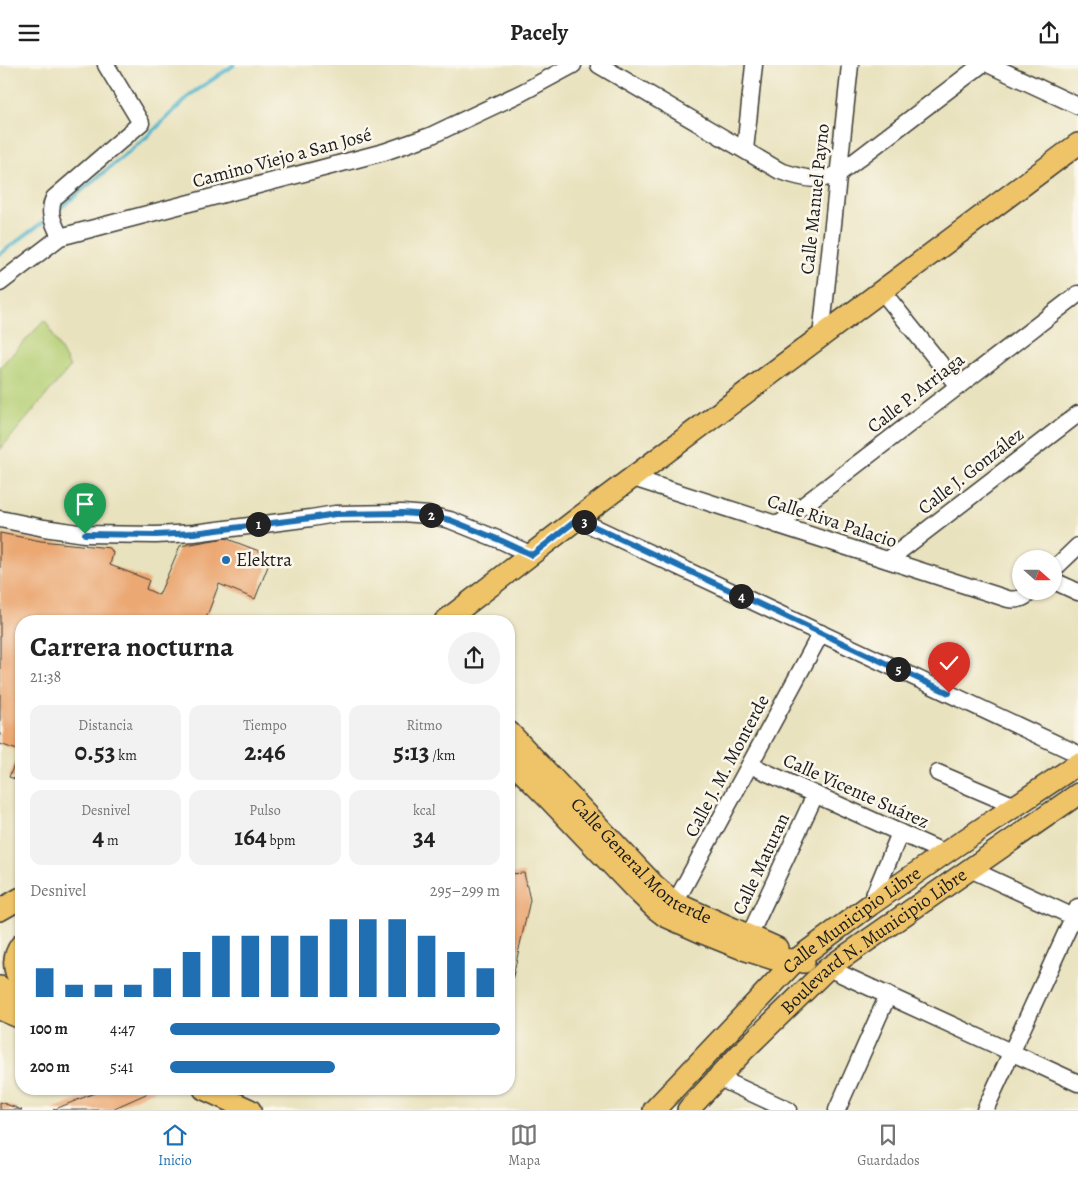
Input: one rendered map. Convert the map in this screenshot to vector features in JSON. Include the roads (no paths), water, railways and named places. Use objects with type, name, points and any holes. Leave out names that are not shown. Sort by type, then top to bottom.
[{"type":"main road","points":[[453,615],[1078,144]]},
{"type":"main road","name":"Calle General Monterde","points":[[515,738],[654,885],[670,909]]},
{"type":"main road","name":"Calle Municipio Libre","points":[[654,1110],[796,960],[870,905],[1078,764]]},
{"type":"main road","name":"Calle General Monterde","points":[[515,765],[656,909],[670,909],[746,942],[782,951],[796,960],[828,968]]},
{"type":"main road","name":"Boulevard N. Municipio Libre","points":[[688,1110],[743,1051],[828,968],[1078,794]]},
{"type":"main road","points":[[0,951],[15,942]]},
{"type":"main road","points":[[0,987],[15,997]]},
{"type":"main road","points":[[0,1009],[15,1015]]},
{"type":"main road","points":[[217,1095],[250,1110]]},
{"type":"street","points":[[58,233],[50,212],[51,203],[54,198],[141,123],[106,65]]},
{"type":"street","name":"Camino Viejo a San José","points":[[0,283],[58,233],[384,153],[430,136],[521,93],[573,65]]},
{"type":"street","points":[[599,65],[780,171],[803,178],[818,179],[837,175],[981,65]]},
{"type":"street","points":[[745,150],[754,65]]},
{"type":"street","name":"Calle Manuel Payno","points":[[821,337],[850,65]]},
{"type":"street","points":[[990,65],[1078,105]]},
{"type":"street","points":[[882,291],[958,386]]},
{"type":"street","name":"Calle P. Arriaga","points":[[778,525],[1078,294]]},
{"type":"street","name":"Calle J. González","points":[[888,561],[1078,413]]},
{"type":"street","name":"Calle Riva Palacio","points":[[633,478],[888,561],[1008,599],[1012,598]]},
{"type":"street","points":[[0,519],[85,534],[156,535],[194,533],[335,514],[402,513],[428,515],[450,520],[532,555]]},
{"type":"street","points":[[578,519],[1078,754]]},
{"type":"street","points":[[1062,561],[1078,546]]},
{"type":"street","points":[[1062,585],[1078,592]]},
{"type":"street","name":"Calle J. M. Monterde","points":[[670,909],[750,765],[820,633]]},
{"type":"street","name":"Calle Vicente Suárez","points":[[750,765],[945,853]]},
{"type":"street","points":[[938,773],[1015,806]]},
{"type":"street","name":"Calle Maturan","points":[[746,942],[815,795]]},
{"type":"street","points":[[870,905],[900,833]]},
{"type":"street","points":[[970,869],[1076,914],[985,1110]]},
{"type":"street","name":"Calle General Monterde","points":[[828,968],[1078,1083]]},
{"type":"street","points":[[837,1110],[888,995]]},
{"type":"street","points":[[719,1078],[788,1110]]},
{"type":"waterway","points":[[57,211],[149,135],[191,94],[234,65]]},
{"type":"waterway","points":[[0,254],[47,219]]},
{"type":"place","name":"Elektra","points":[[226,560]]}]
